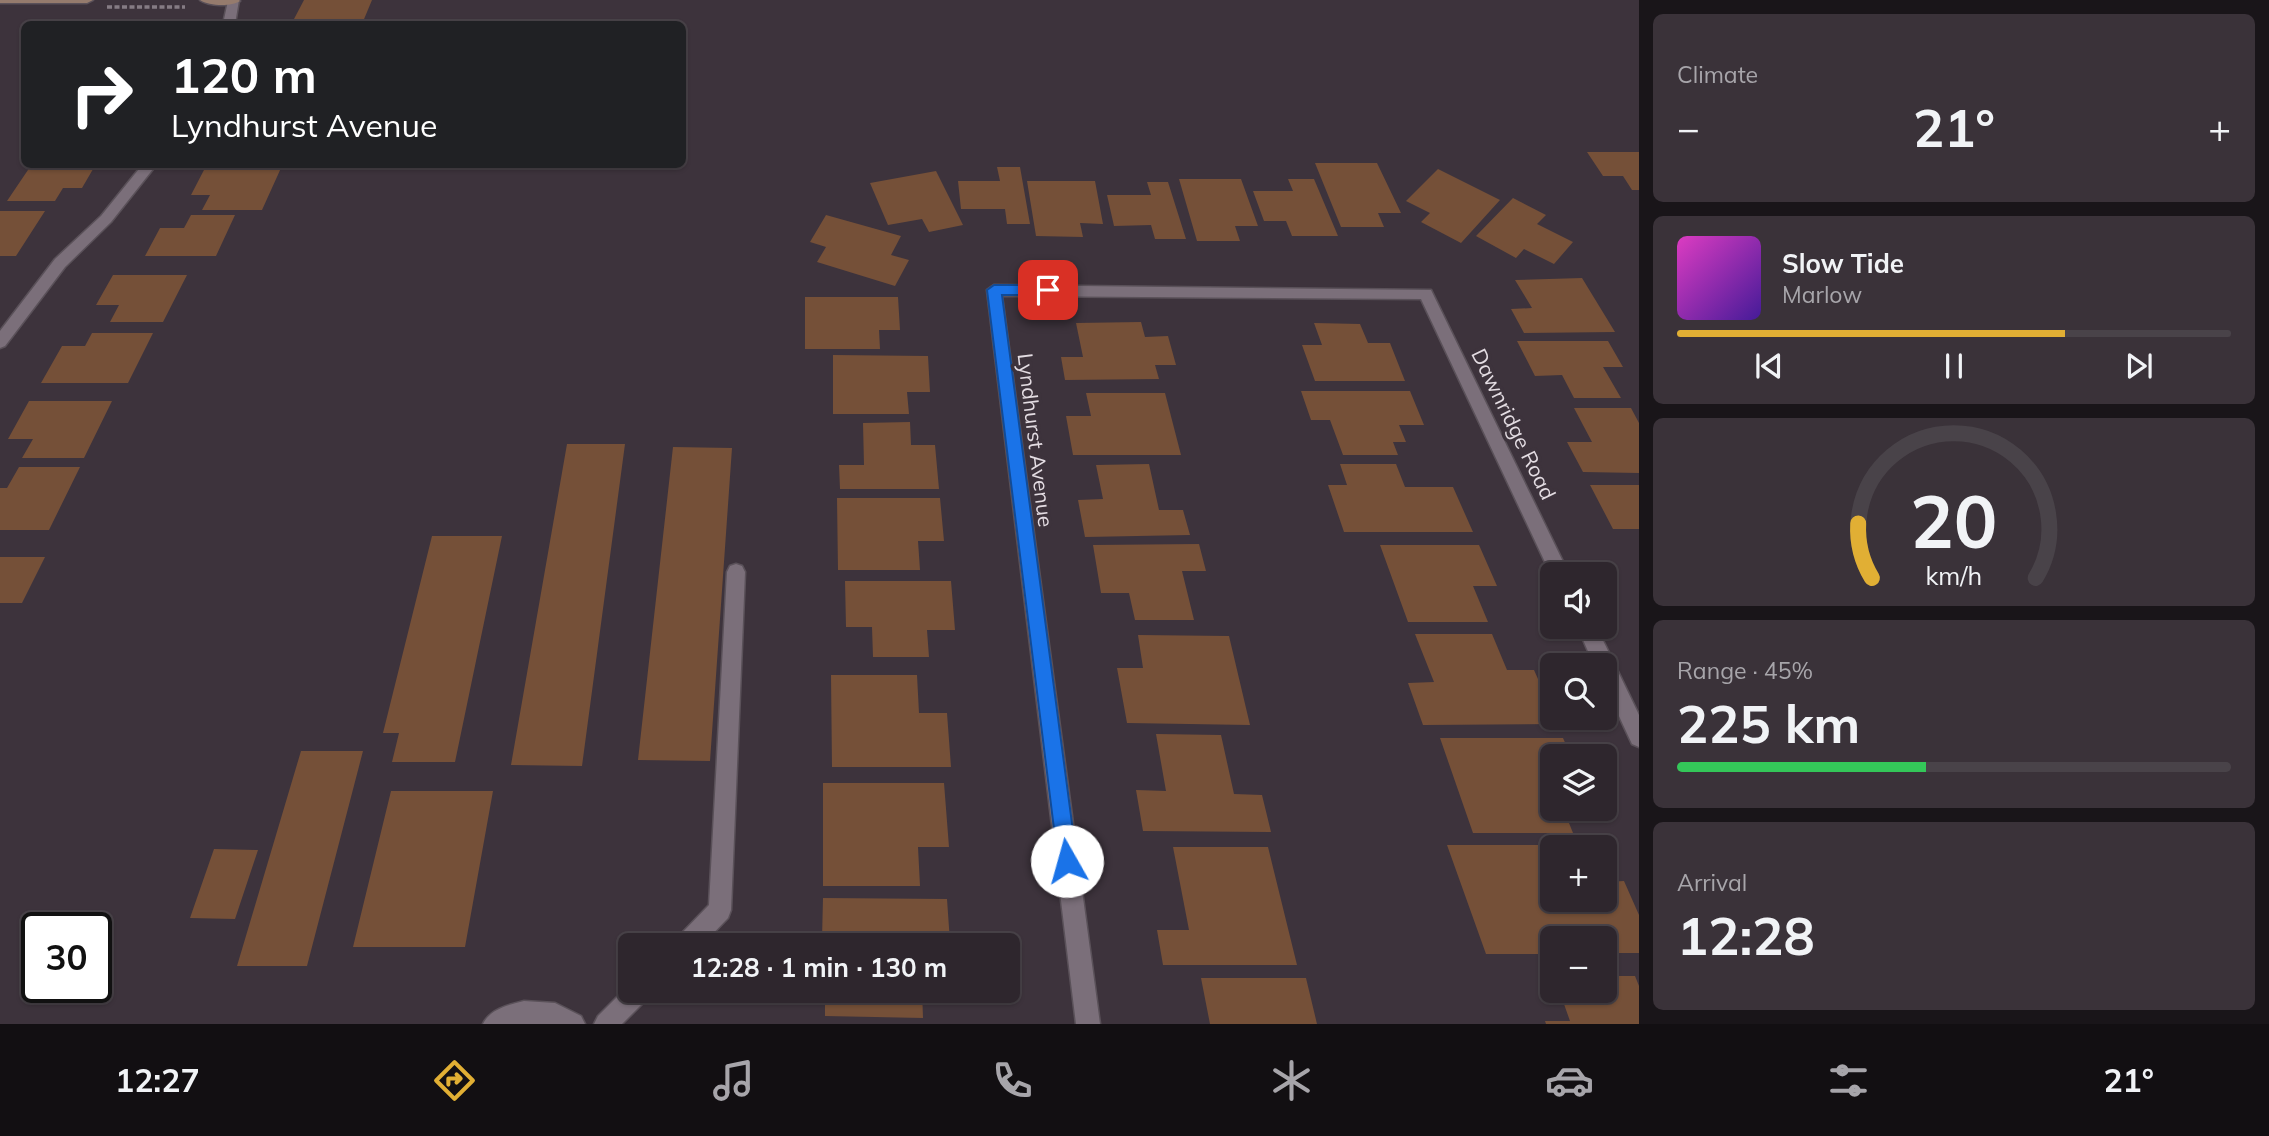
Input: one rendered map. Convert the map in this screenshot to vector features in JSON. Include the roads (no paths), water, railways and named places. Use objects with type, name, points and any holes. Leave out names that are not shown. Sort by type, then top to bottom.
[{"type":"street","points":[[0,0],[92,3]]},
{"type":"street","points":[[205,0],[234,1],[230,21]]},
{"type":"street","points":[[0,342],[60,263],[106,219],[148,168]]},
{"type":"street","name":"Lyndhurst Avenue","points":[[1088,1024],[994,290],[1426,294]]},
{"type":"street","name":"Dawnridge Road","points":[[1426,294],[1554,562]]},
{"type":"street","points":[[698,933],[720,910],[736,572]]},
{"type":"street","points":[[1617,692],[1639,737]]},
{"type":"street","points":[[606,1024],[627,1003]]},
{"type":"street","points":[[495,1024],[503,1018],[535,1011],[566,1018],[573,1024]]}]
